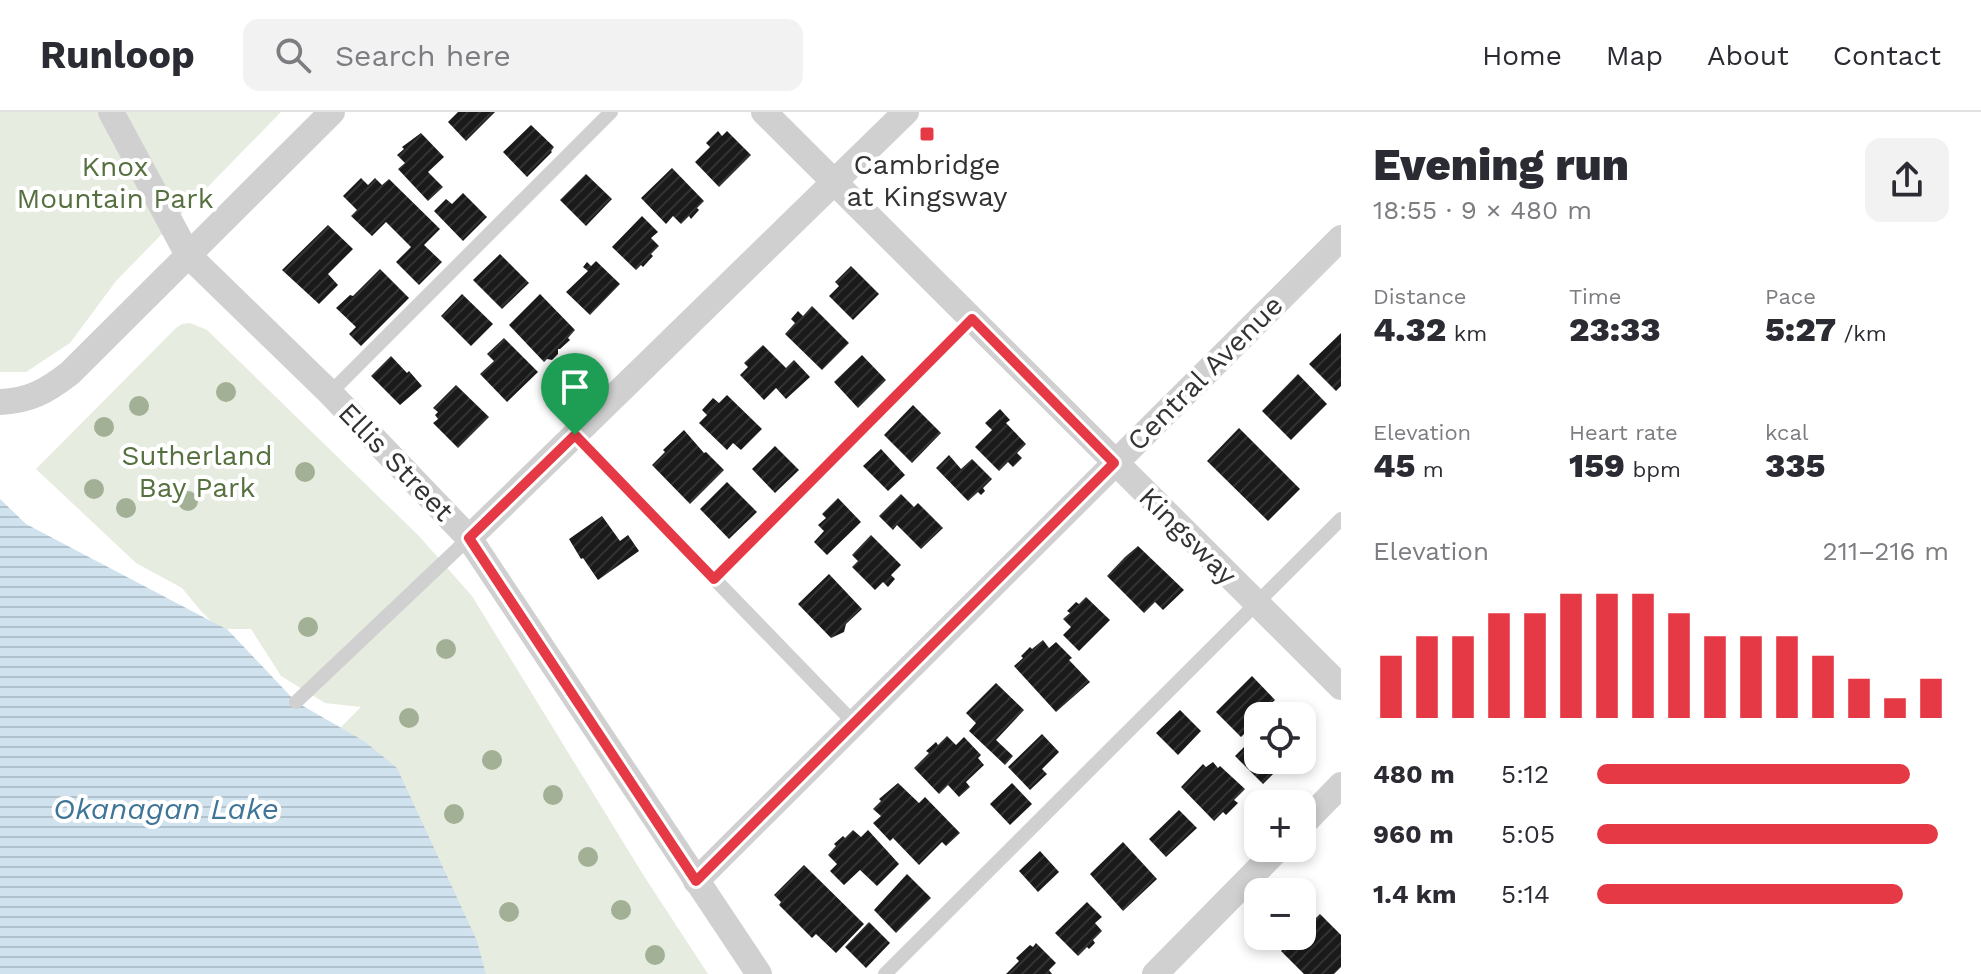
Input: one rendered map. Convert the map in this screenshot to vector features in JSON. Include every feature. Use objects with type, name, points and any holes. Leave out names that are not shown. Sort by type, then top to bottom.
[{"type":"street","name":"Ellis Street","points":[[111,112],[188,255],[330,393],[469,538],[759,974]]},
{"type":"street","points":[[0,402],[19,401],[51,388],[90,354],[332,112]]},
{"type":"street","name":"Kingsway","points":[[764,112],[1341,687]]},
{"type":"street","points":[[469,538],[906,112]]},
{"type":"street","name":"Central Avenue","points":[[696,881],[1341,238]]},
{"type":"street","points":[[1316,811],[1341,785]]},
{"type":"street","points":[[1155,974],[1265,862]]},
{"type":"lane","points":[[330,393],[611,112]]},
{"type":"lane","points":[[714,579],[972,319]]},
{"type":"lane","points":[[575,435],[854,723]]},
{"type":"lane","points":[[885,974],[1341,519]]},
{"type":"lane","points":[[296,702],[469,538]]},
{"type":"green space","name":"Knox Mountain Park","points":[[0,112],[281,112],[116,281],[70,343],[26,372],[0,372]]},
{"type":"green space","name":"Sutherland Bay Park","points":[[190,323],[207,330],[419,536],[472,596],[708,974],[476,974],[312,756],[361,707],[325,703],[281,676],[251,629],[224,629],[212,622],[182,588],[136,563],[36,469],[176,328]]},
{"type":"water","name":"Okanagan Lake","points":[[0,499],[26,524],[228,630],[296,702],[364,741],[397,768],[477,941],[486,974],[0,974]]},
{"type":"building","points":[[458,112],[495,112],[466,141],[448,122]]},
{"type":"building","points":[[531,125],[554,147],[527,177],[503,152]]},
{"type":"building","points":[[718,131],[722,136],[727,131],[751,155],[719,187],[695,162],[710,147],[706,143]]},
{"type":"building","points":[[421,133],[444,157],[428,172],[443,187],[428,201],[398,169],[405,163],[397,155],[404,149],[402,147]]},
{"type":"building","points":[[672,168],[704,201],[691,219],[689,216],[681,224],[673,216],[666,224],[641,198]]},
{"type":"building","points":[[586,174],[612,199],[586,226],[560,200]]},
{"type":"building","points":[[361,178],[368,185],[375,178],[382,185],[389,179],[440,229],[424,245],[442,262],[419,285],[396,262],[411,247],[386,222],[372,236],[351,216],[357,210],[343,196]]},
{"type":"building","points":[[463,193],[487,217],[463,241],[434,211],[446,199],[452,204]]},
{"type":"building","points":[[642,216],[658,232],[651,238],[659,246],[643,267],[641,265],[636,270],[612,247]]},
{"type":"building","points":[[328,225],[353,249],[328,274],[338,285],[319,304],[282,270]]},
{"type":"building","points":[[500,254],[529,283],[502,309],[473,280]]},
{"type":"building","points":[[596,261],[620,284],[590,315],[566,292],[588,271],[583,267],[587,262],[591,266]]},
{"type":"building","points":[[851,266],[879,294],[853,320],[829,296],[839,286],[835,282]]},
{"type":"building","points":[[380,269],[409,298],[361,346],[349,334],[356,327],[336,308]]},
{"type":"building","points":[[462,294],[493,324],[471,346],[441,316]]},
{"type":"building","points":[[540,294],[575,330],[568,338],[570,340],[558,349],[558,354],[544,362],[509,325]]},
{"type":"building","points":[[812,306],[849,343],[822,370],[785,334],[795,323],[791,319],[798,311],[803,316]]},
{"type":"building","points":[[1341,333],[1341,386],[1336,391],[1309,364]]},
{"type":"building","points":[[504,338],[538,372],[507,402],[480,374],[494,361],[487,354]]},
{"type":"building","points":[[763,345],[786,368],[794,360],[810,377],[786,399],[776,388],[764,400],[740,375],[748,367],[744,363]]},
{"type":"building","points":[[862,355],[886,380],[858,408],[834,382]]},
{"type":"building","points":[[391,356],[422,386],[400,405],[371,376]]},
{"type":"building","points":[[1298,374],[1327,404],[1291,440],[1262,411]]},
{"type":"building","points":[[456,385],[489,417],[458,448],[433,423],[438,419],[435,415],[438,412],[433,408]]},
{"type":"building","points":[[727,395],[762,429],[741,450],[733,443],[727,450],[699,423],[707,415],[702,410],[713,398],[719,403]]},
{"type":"building","points":[[913,405],[941,433],[912,463],[884,435]]},
{"type":"building","points":[[1000,409],[1010,420],[1006,423],[1026,444],[1017,453],[1022,458],[1013,467],[1008,462],[999,471],[975,447],[992,430],[985,423]]},
{"type":"building","points":[[1239,428],[1300,489],[1268,521],[1207,461]]},
{"type":"building","points":[[684,430],[724,470],[690,504],[652,465]]},
{"type":"building","points":[[775,446],[799,470],[775,493],[752,469]]},
{"type":"building","points":[[881,449],[905,475],[888,491],[863,466]]},
{"type":"building","points":[[949,455],[961,469],[972,459],[992,479],[981,495],[978,492],[968,501],[936,468]]},
{"type":"building","points":[[727,482],[757,512],[729,539],[700,509]]},
{"type":"building","points":[[901,494],[914,507],[918,503],[943,528],[921,549],[897,525],[893,530],[879,516]]},
{"type":"building","points":[[838,498],[861,522],[827,555],[814,542],[824,531],[818,525],[826,518],[822,514]]},
{"type":"building","points":[[602,516],[620,541],[628,535],[639,551],[598,580],[569,539]]},
{"type":"building","points":[[871,535],[901,565],[891,575],[895,579],[888,587],[883,582],[875,590],[852,567],[858,561],[852,555]]},
{"type":"building","points":[[1138,546],[1184,590],[1163,610],[1155,602],[1144,613],[1107,576]]},
{"type":"building","points":[[829,574],[862,609],[846,624],[844,632],[831,638],[798,604]]},
{"type":"building","points":[[1086,597],[1110,620],[1079,651],[1063,635],[1071,627],[1063,619],[1076,602],[1079,604]]},
{"type":"building","points":[[1043,640],[1049,648],[1056,642],[1090,682],[1056,712],[1014,666],[1030,647],[1032,649]]},
{"type":"building","points":[[1252,676],[1275,700],[1244,702],[1244,734],[1241,737],[1216,712]]},
{"type":"building","points":[[996,683],[1024,710],[996,740],[1013,756],[1005,765],[969,731],[976,723],[966,713]]},
{"type":"building","points":[[1180,710],[1201,731],[1178,755],[1156,733]]},
{"type":"building","points":[[1042,734],[1059,752],[1042,769],[1047,774],[1030,790],[1008,767]]},
{"type":"building","points":[[947,736],[956,745],[964,737],[981,755],[978,758],[984,765],[966,782],[970,787],[959,797],[948,785],[939,794],[914,768],[929,753],[926,751]]},
{"type":"building","points":[[1244,747],[1244,765],[1235,756]]},
{"type":"building","points":[[1213,762],[1245,789],[1234,800],[1238,803],[1214,821],[1181,787],[1203,764],[1206,767]]},
{"type":"building","points":[[1253,774],[1273,774],[1263,784]]},
{"type":"building","points":[[898,783],[919,803],[925,797],[960,833],[946,846],[942,842],[919,865],[893,838],[890,841],[873,823],[881,816],[873,809],[881,801],[879,799]]},
{"type":"building","points":[[1012,783],[1032,804],[1010,825],[990,804]]},
{"type":"building","points":[[1179,810],[1197,828],[1166,857],[1149,839]]},
{"type":"building","points":[[853,830],[861,837],[868,830],[899,864],[877,886],[860,870],[844,885],[830,871],[837,864],[828,855],[836,846],[834,844]]},
{"type":"building","points":[[1123,842],[1157,879],[1123,911],[1090,874]]},
{"type":"building","points":[[1040,851],[1059,872],[1038,892],[1019,871]]},
{"type":"building","points":[[804,865],[864,924],[836,953],[816,934],[812,938],[779,905],[781,902],[774,895]]},
{"type":"building","points":[[907,874],[931,898],[896,933],[874,910]]},
{"type":"building","points":[[1087,902],[1102,917],[1095,923],[1102,931],[1093,940],[1095,943],[1078,956],[1055,933]]},
{"type":"building","points":[[1320,914],[1341,935],[1341,967],[1334,974],[1304,974],[1281,951],[1316,950],[1316,918]]},
{"type":"building","points":[[869,922],[890,943],[866,968],[845,947]]},
{"type":"building","points":[[1036,943],[1056,963],[1049,970],[1052,974],[1006,974],[1019,961],[1016,958]]},
{"type":"place","name":"Cambridge at Kingsway","points":[[927,134]]},
{"type":"route","points":[[972,319],[1114,463],[696,881],[469,538],[575,435],[714,579],[972,319]]}]
